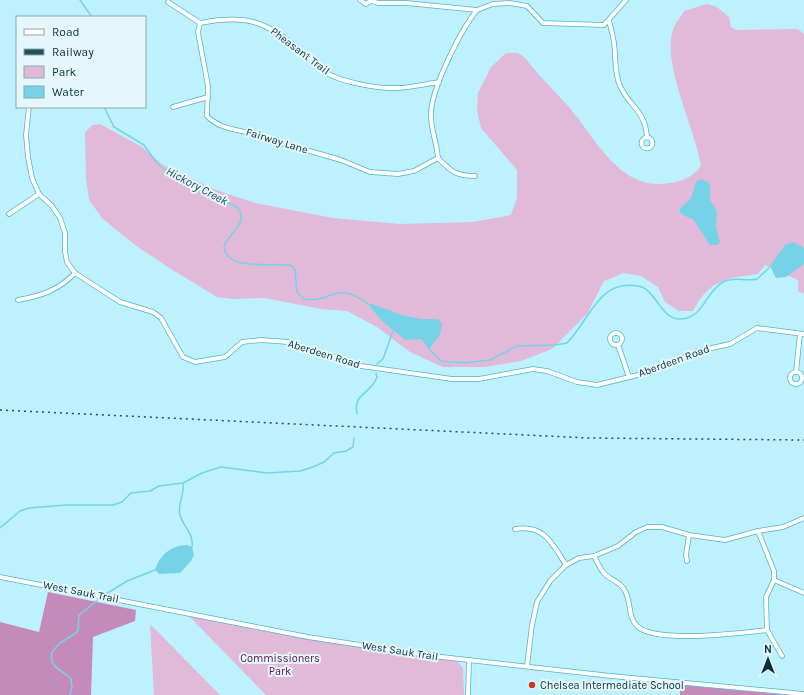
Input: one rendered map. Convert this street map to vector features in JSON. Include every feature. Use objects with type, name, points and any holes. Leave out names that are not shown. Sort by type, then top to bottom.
[{"type":"street","points":[[360,0],[366,4],[372,0],[378,3],[406,3],[477,10],[493,4],[510,3],[528,6],[543,23],[604,25],[610,21],[614,13],[626,0]]},
{"type":"street","points":[[168,2],[200,23]]},
{"type":"street","points":[[475,176],[463,176],[452,172],[438,158],[430,114],[439,82],[459,36],[477,10]]},
{"type":"street","name":"Pheasant Trail","points":[[200,23],[224,19],[258,22],[270,28],[301,51],[326,73],[346,80],[396,88],[439,82]]},
{"type":"street","points":[[610,21],[614,41],[617,78],[621,87],[642,116],[646,124],[647,138]]},
{"type":"street","name":"Fairway Lane","points":[[200,23],[198,32],[208,86],[207,116],[213,122],[221,126],[249,132],[261,138],[341,160],[370,172],[398,174],[414,172],[438,158]]},
{"type":"street","points":[[173,107],[208,98]]},
{"type":"street","name":"Aberdeen Road","points":[[29,108],[26,135],[32,178],[40,194],[52,206],[60,218],[65,233],[65,252],[67,262],[76,273],[120,302],[153,312],[161,318],[183,357],[195,362],[225,357],[242,342],[260,340],[288,342],[361,366],[452,379],[479,380],[533,369],[547,371],[577,382],[597,385],[654,371],[698,351],[730,344],[757,328],[802,334]]},
{"type":"street","points":[[9,214],[40,194]]},
{"type":"street","points":[[18,300],[42,296],[65,284],[76,273]]},
{"type":"street","points":[[796,372],[802,334]]},
{"type":"street","points":[[618,345],[629,377]]},
{"type":"street","points":[[527,666],[532,625],[537,602],[550,581],[566,565],[579,558],[594,556],[618,546],[636,532],[647,527],[662,527],[689,535],[725,540],[758,531],[783,527],[804,518]]},
{"type":"street","points":[[515,529],[524,527],[540,531],[551,540],[566,565]]},
{"type":"street","points":[[758,531],[774,571],[774,580],[766,597],[767,630],[782,656]]},
{"type":"street","points":[[688,561],[686,555],[689,535]]},
{"type":"street","points":[[594,556],[603,573],[615,579],[624,589],[632,618],[638,627],[649,633],[709,636],[767,630]]},
{"type":"street","name":"West Sauk Trail","points":[[0,577],[308,637],[469,660],[804,694]]},
{"type":"street","points":[[774,580],[804,593]]},
{"type":"street","points":[[468,695],[469,660]]},
{"type":"green space","points":[[707,4],[717,7],[729,17],[731,27],[736,30],[798,29],[804,34],[804,294],[798,291],[798,280],[765,265],[758,274],[728,279],[712,287],[705,293],[693,311],[679,311],[665,302],[658,287],[641,276],[624,273],[604,281],[587,314],[552,349],[521,361],[485,367],[443,367],[410,352],[377,327],[347,311],[321,309],[265,298],[234,299],[217,297],[135,245],[103,219],[89,200],[86,178],[85,133],[92,125],[100,124],[142,147],[163,165],[213,189],[255,203],[333,218],[399,224],[473,222],[511,215],[517,198],[517,170],[481,128],[477,110],[478,93],[491,67],[506,53],[518,53],[525,58],[568,106],[610,160],[623,171],[636,179],[652,184],[679,181],[691,176],[701,166],[698,151],[675,78],[671,44],[673,30],[684,11]]},
{"type":"green space","name":"Commissioners Park","points":[[189,616],[295,637],[457,661],[463,668],[464,695],[266,695]]},
{"type":"green space","name":"Commissioners Park","points":[[150,624],[220,695],[154,695]]},
{"type":"shaded area","points":[[48,592],[136,610],[135,621],[93,637],[91,695],[0,695],[0,622],[39,632]]},
{"type":"shaded area","points":[[680,685],[787,695],[680,695]]},
{"type":"water","points":[[702,179],[710,184],[710,200],[717,211],[716,227],[720,242],[717,245],[710,245],[694,220],[681,214],[679,210],[691,198],[696,182]]},
{"type":"water","points":[[794,242],[804,248],[804,264],[786,277],[776,278],[770,266],[785,245]]},
{"type":"water","points":[[368,304],[372,304],[405,316],[422,319],[438,319],[442,324],[440,335],[429,349],[421,339],[405,340],[381,320]]},
{"type":"water","points":[[187,545],[192,547],[194,555],[191,561],[180,573],[159,574],[155,570],[159,560],[166,552],[176,547]]},
{"type":"waterway","name":"Hickory Creek","points":[[80,0],[91,16]]},
{"type":"waterway","name":"Hickory Creek","points":[[104,108],[114,127],[144,145],[156,162],[166,171],[189,180],[238,208],[241,214],[241,219],[237,228],[229,237],[224,247],[227,255],[234,260],[243,263],[292,266],[295,270],[297,292],[304,299],[314,300],[334,294],[348,293],[368,304]]},
{"type":"waterway","name":"Hickory Creek","points":[[429,349],[441,361],[465,363],[490,360],[517,346],[555,345],[567,343],[596,303],[613,289],[624,285],[644,288],[669,315],[682,319],[695,314],[717,286],[723,282],[731,279],[757,279],[769,268]]},
{"type":"waterway","points":[[377,364],[383,359],[393,331]]},
{"type":"waterway","points":[[357,414],[357,402],[374,383],[377,377],[376,373]]},
{"type":"waterway","points":[[0,528],[20,511],[29,508],[66,505],[113,505],[122,502],[131,493],[150,491],[159,486],[183,483],[202,473],[221,467],[267,473],[300,471],[324,462],[334,453],[346,451],[353,447],[354,438]]},
{"type":"waterway","points":[[183,483],[179,511],[181,519],[190,534],[192,547]]},
{"type":"waterway","points":[[106,594],[127,581],[155,570]]},
{"type":"waterway","points":[[70,695],[72,687],[71,679],[54,665],[51,657],[52,652],[60,643],[76,633],[78,630],[79,615],[99,599]]},
{"type":"railway","points":[[0,410],[589,438],[804,440]]},
{"type":"place","name":"Chelsea Intermediate School","points":[[532,685]]}]
